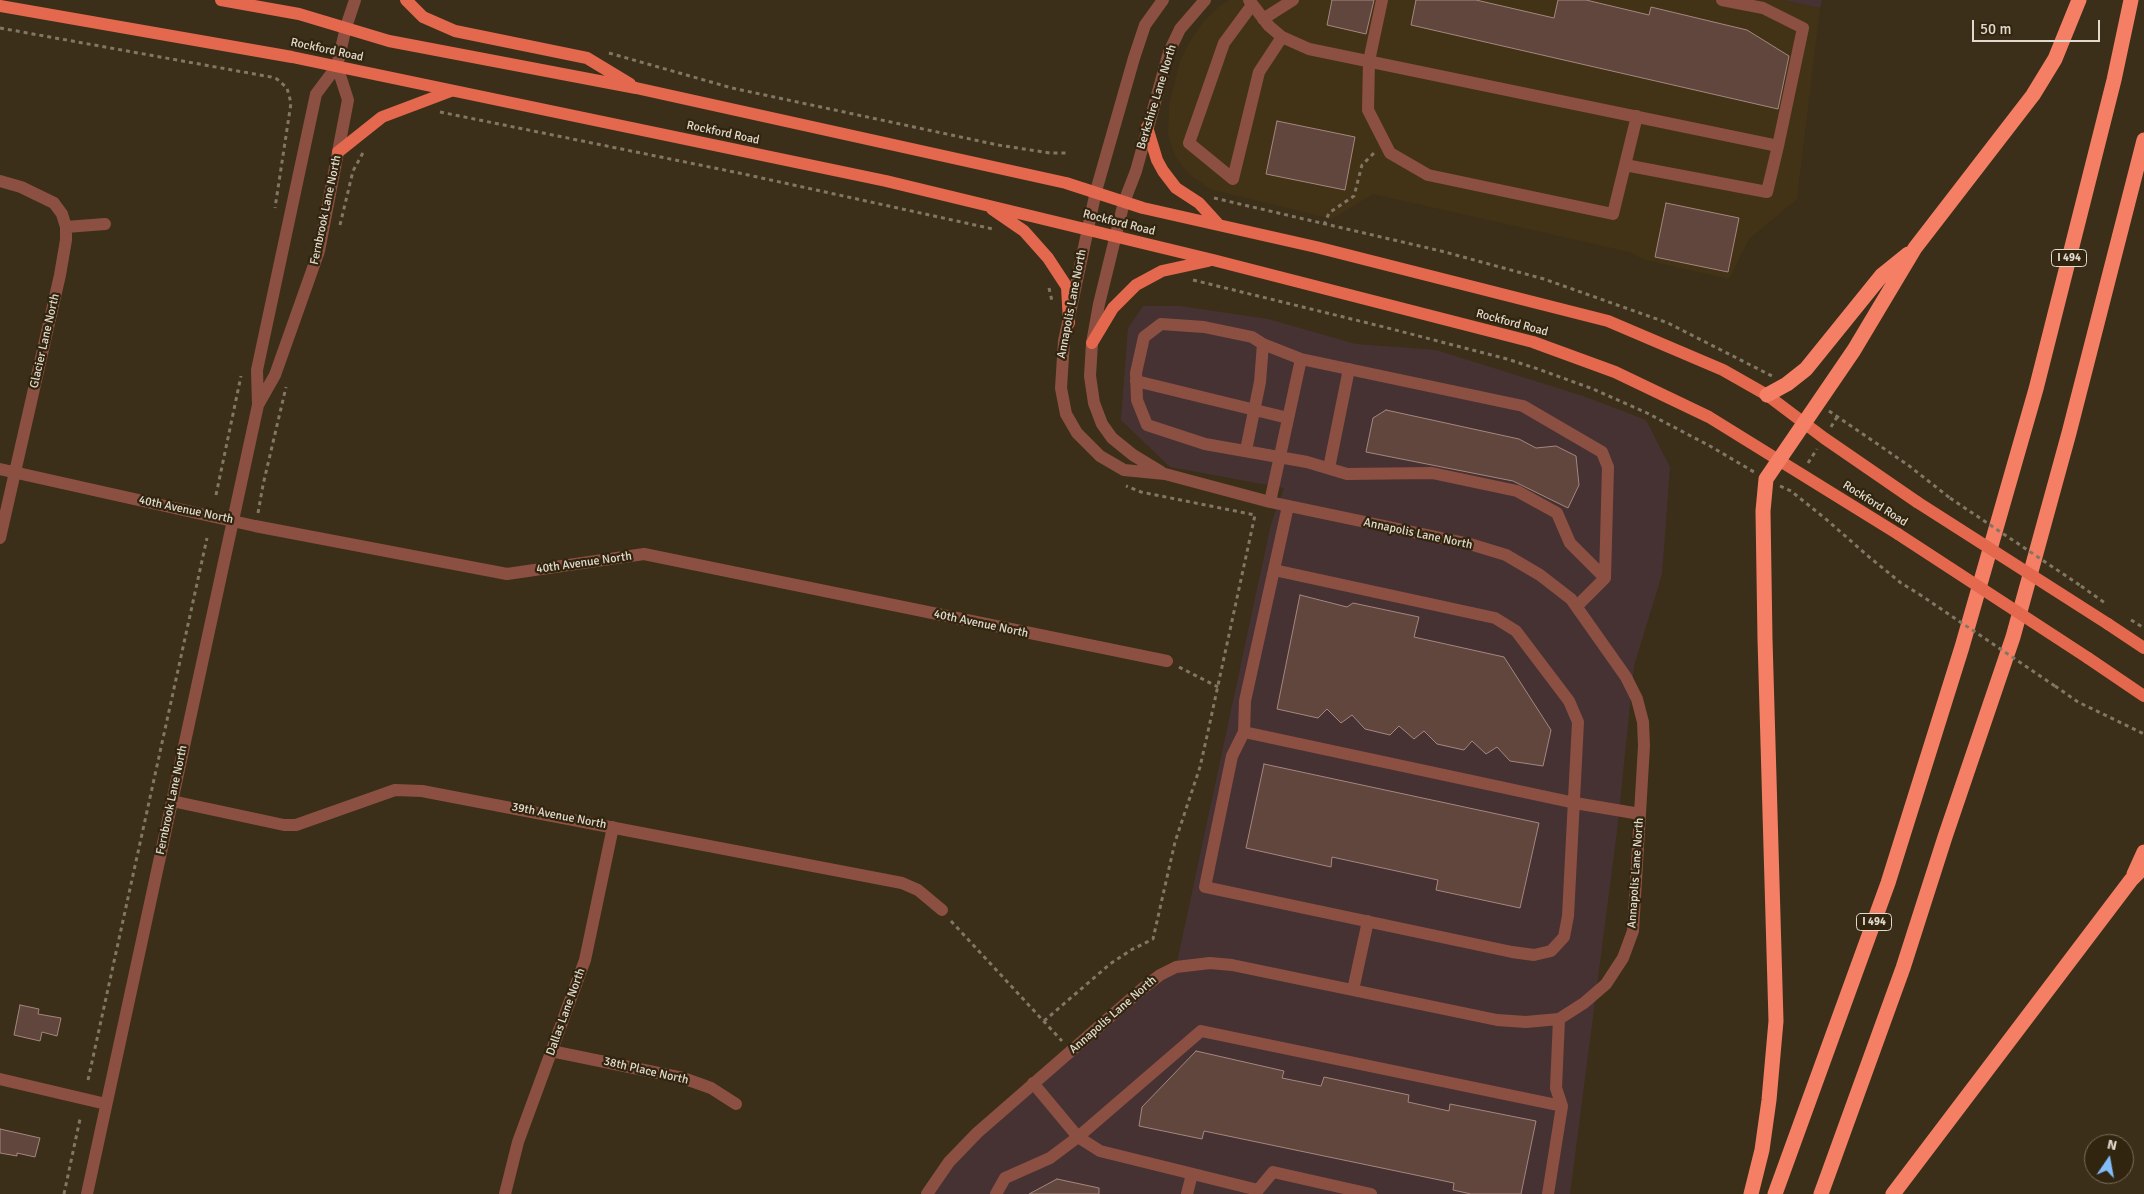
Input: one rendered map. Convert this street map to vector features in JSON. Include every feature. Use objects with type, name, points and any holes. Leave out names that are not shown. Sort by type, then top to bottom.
[{"type":"highway","points":[[1751,1194],[1762,1150],[1768,1109],[1776,1029],[1777,992],[1765,639],[1763,511],[1766,479],[1802,423],[1818,404],[1854,350],[1915,248],[2033,95],[2055,59],[2079,0]]},
{"type":"highway","name":"I 494","points":[[1775,1194],[1888,883],[1962,647],[2036,389],[2114,80],[2131,0]]},
{"type":"highway","points":[[1821,1194],[1904,968],[1945,837],[2014,636],[2144,140]]},
{"type":"highway","points":[[1767,395],[1787,384],[1806,369],[1882,275],[1915,248]]},
{"type":"highway","points":[[2131,880],[2144,852]]},
{"type":"highway","points":[[1893,1194],[2131,880],[2144,867]]},
{"type":"main road","name":"Rockford Road","points":[[221,0],[284,10],[389,41],[636,88],[1066,183],[1144,208],[1608,321],[1723,370],[1767,395],[1802,423],[1917,502],[2144,648]]},
{"type":"main road","points":[[406,0],[422,17],[445,27],[587,58],[636,88]]},
{"type":"main road","name":"Rockford Road","points":[[0,6],[338,66],[886,181],[1213,260],[1524,340],[1578,357],[1615,372],[1709,417],[1898,534],[2144,696]]},
{"type":"main road","points":[[338,152],[382,117],[451,90]]},
{"type":"main road","points":[[1148,127],[1157,160],[1163,171],[1176,188],[1199,203],[1219,225]]},
{"type":"main road","points":[[984,204],[1024,231],[1048,258],[1066,287],[1069,323]]},
{"type":"main road","points":[[1092,343],[1113,308],[1136,285],[1162,271],[1213,260]]},
{"type":"street","name":"Fernbrook Lane North","points":[[86,1194],[258,405],[257,370],[316,94],[338,66],[346,27],[355,0]]},
{"type":"street","points":[[1096,192],[1145,25],[1163,0]]},
{"type":"street","name":"Berkshire Lane North","points":[[1124,202],[1136,171],[1169,52],[1180,29],[1205,0]]},
{"type":"street","points":[[1263,19],[1293,0]]},
{"type":"street","points":[[1382,0],[1369,61],[1368,110],[1390,153],[1428,175],[1613,214],[1637,116]]},
{"type":"street","points":[[1625,165],[1767,192],[1803,28],[1763,8],[1722,0]]},
{"type":"street","points":[[1282,37],[1259,72],[1233,179],[1189,143],[1224,43],[1250,3],[1282,37],[1309,48],[1778,146]]},
{"type":"street","name":"Fernbrook Lane North","points":[[258,405],[275,375],[314,267],[348,100],[338,66]]},
{"type":"street","points":[[0,181],[21,187],[54,204],[62,214],[66,227],[105,224]]},
{"type":"street","name":"Annapolis Lane North","points":[[927,1194],[949,1162],[977,1133],[1142,989],[1160,975],[1176,967],[1210,963],[1232,965],[1497,1020],[1526,1022],[1559,1019],[1584,1003],[1606,984],[1623,958],[1633,931],[1644,746],[1643,722],[1637,699],[1626,677],[1571,599],[1540,575],[1506,555],[1470,544],[1270,502],[1165,474],[1124,470],[1100,456],[1078,433],[1066,414],[1061,388],[1061,361],[1096,192]]},
{"type":"street","name":"Annapolis Lane North","points":[[1124,202],[1099,304],[1092,343],[1090,376],[1094,403],[1102,424],[1112,438],[1133,455],[1165,474]]},
{"type":"street","name":"Glacier Lane North","points":[[0,538],[60,276],[66,240],[66,227]]},
{"type":"street","points":[[1577,606],[1605,578],[1608,467],[1602,452],[1523,406],[1301,359],[1263,344],[1252,337],[1204,327],[1161,324],[1144,337],[1136,373],[1136,382],[1137,400],[1146,425],[1205,444],[1280,456],[1347,474],[1432,473],[1517,491],[1557,513],[1570,542],[1605,578]]},
{"type":"street","points":[[1246,450],[1260,382],[1263,344]]},
{"type":"street","points":[[1270,502],[1301,359]]},
{"type":"street","points":[[1329,468],[1349,369]]},
{"type":"street","points":[[1136,382],[1288,418]]},
{"type":"street","name":"40th Avenue North","points":[[0,469],[255,526],[507,574],[644,554],[1168,661]]},
{"type":"street","points":[[1274,570],[1495,618],[1516,631],[1569,701],[1578,722],[1568,916],[1564,936],[1551,951],[1534,956],[1512,952],[1205,887],[1232,756],[1244,732],[1245,702],[1288,506]]},
{"type":"street","points":[[1244,732],[1575,803],[1640,814]]},
{"type":"street","name":"39th Avenue North","points":[[172,801],[284,825],[296,825],[395,790],[422,790],[902,883],[918,890],[942,910]]},
{"type":"street","name":"Dallas Lane North","points":[[505,1194],[518,1142],[585,960],[613,826]]},
{"type":"street","points":[[1354,990],[1368,921]]},
{"type":"street","points":[[1548,1194],[1562,1106],[1556,1088],[1559,1019]]},
{"type":"street","points":[[996,1194],[1006,1178],[1050,1158],[1078,1137],[1201,1031],[1562,1106]]},
{"type":"street","name":"38th Place North","points":[[551,1051],[683,1078],[711,1088],[736,1104]]},
{"type":"street","points":[[0,1079],[106,1104]]},
{"type":"street","points":[[1033,1083],[1078,1137],[1100,1151],[1258,1192],[1273,1172],[1371,1194]]},
{"type":"street","points":[[1187,1194],[1192,1174]]},
{"type":"path","points":[[0,28],[271,77],[287,88]]},
{"type":"path","points":[[602,51],[732,88],[998,145],[1050,153],[1069,153]]},
{"type":"path","points":[[436,112],[456,114],[828,192],[987,226],[998,231]]},
{"type":"path","points":[[1324,225],[1329,213],[1354,196],[1362,165],[1385,143]]},
{"type":"path","points":[[1210,196],[1233,204],[1441,251],[1560,284],[1668,323],[1772,375]]},
{"type":"path","points":[[1189,279],[1507,358],[1593,389],[1646,413],[1710,446],[1749,469]]},
{"type":"path","points":[[255,526],[263,484],[288,382]]},
{"type":"path","points":[[2081,586],[1950,498],[1908,465],[1838,417],[1791,491],[1901,582],[2078,702],[2144,734]]},
{"type":"path","points":[[1044,1021],[1110,964],[1130,950],[1152,940],[1175,842],[1200,767],[1256,515]]},
{"type":"path","points":[[88,1080],[207,538]]},
{"type":"path","points":[[1168,661],[1218,687]]},
{"type":"path","points":[[942,910],[1070,1051]]},
{"type":"path","points":[[64,1194],[80,1119]]},
{"type":"shaded area","points":[[1230,0],[1783,0],[1820,8],[1797,199],[1749,239],[1729,279],[1642,259],[1630,252],[1373,194],[1332,219],[1210,189],[1188,173],[1175,156],[1168,134],[1169,106],[1180,62],[1189,43],[1203,22],[1221,5]]},
{"type":"shaded area","points":[[1783,0],[1822,0],[1820,8]]},
{"type":"shaded area","points":[[1143,306],[1180,306],[1268,319],[1356,344],[1436,350],[1583,396],[1646,420],[1670,467],[1662,574],[1634,666],[1617,831],[1570,1194],[927,1194],[977,1133],[1176,967],[1271,524],[1284,488],[1170,467],[1121,420],[1128,328]]},
{"type":"building","points":[[1332,0],[1374,0],[1366,34],[1327,25]]},
{"type":"building","points":[[1416,0],[1476,0],[1554,18],[1558,0],[1586,0],[1649,15],[1651,7],[1747,30],[1789,56],[1778,109],[1411,25]]},
{"type":"building","points":[[1277,121],[1355,137],[1345,190],[1266,174]]},
{"type":"building","points":[[1666,203],[1739,218],[1728,272],[1655,257]]},
{"type":"building","points":[[1386,410],[1519,439],[1536,448],[1556,446],[1576,456],[1579,485],[1568,508],[1513,481],[1366,452],[1373,418]]},
{"type":"building","points":[[1300,595],[1347,607],[1353,603],[1419,617],[1414,637],[1504,657],[1551,730],[1543,766],[1510,761],[1497,747],[1486,754],[1472,741],[1464,750],[1437,744],[1424,731],[1414,739],[1399,726],[1390,735],[1365,729],[1352,715],[1341,723],[1327,709],[1318,718],[1277,709]]},
{"type":"building","points":[[1264,764],[1539,823],[1520,908],[1436,890],[1438,880],[1332,857],[1331,867],[1246,848]]},
{"type":"building","points":[[20,1005],[39,1009],[38,1014],[61,1018],[57,1036],[42,1032],[40,1041],[14,1035]]},
{"type":"building","points":[[1196,1051],[1284,1071],[1282,1078],[1321,1086],[1324,1077],[1409,1095],[1408,1102],[1449,1111],[1450,1104],[1536,1121],[1521,1194],[1471,1194],[1453,1190],[1454,1183],[1204,1131],[1202,1139],[1139,1126],[1142,1107]]},
{"type":"building","points":[[0,1129],[40,1138],[35,1157],[17,1153],[17,1156],[0,1153]]},
{"type":"building","points":[[1057,1179],[1099,1188],[1099,1194],[1029,1194]]}]
